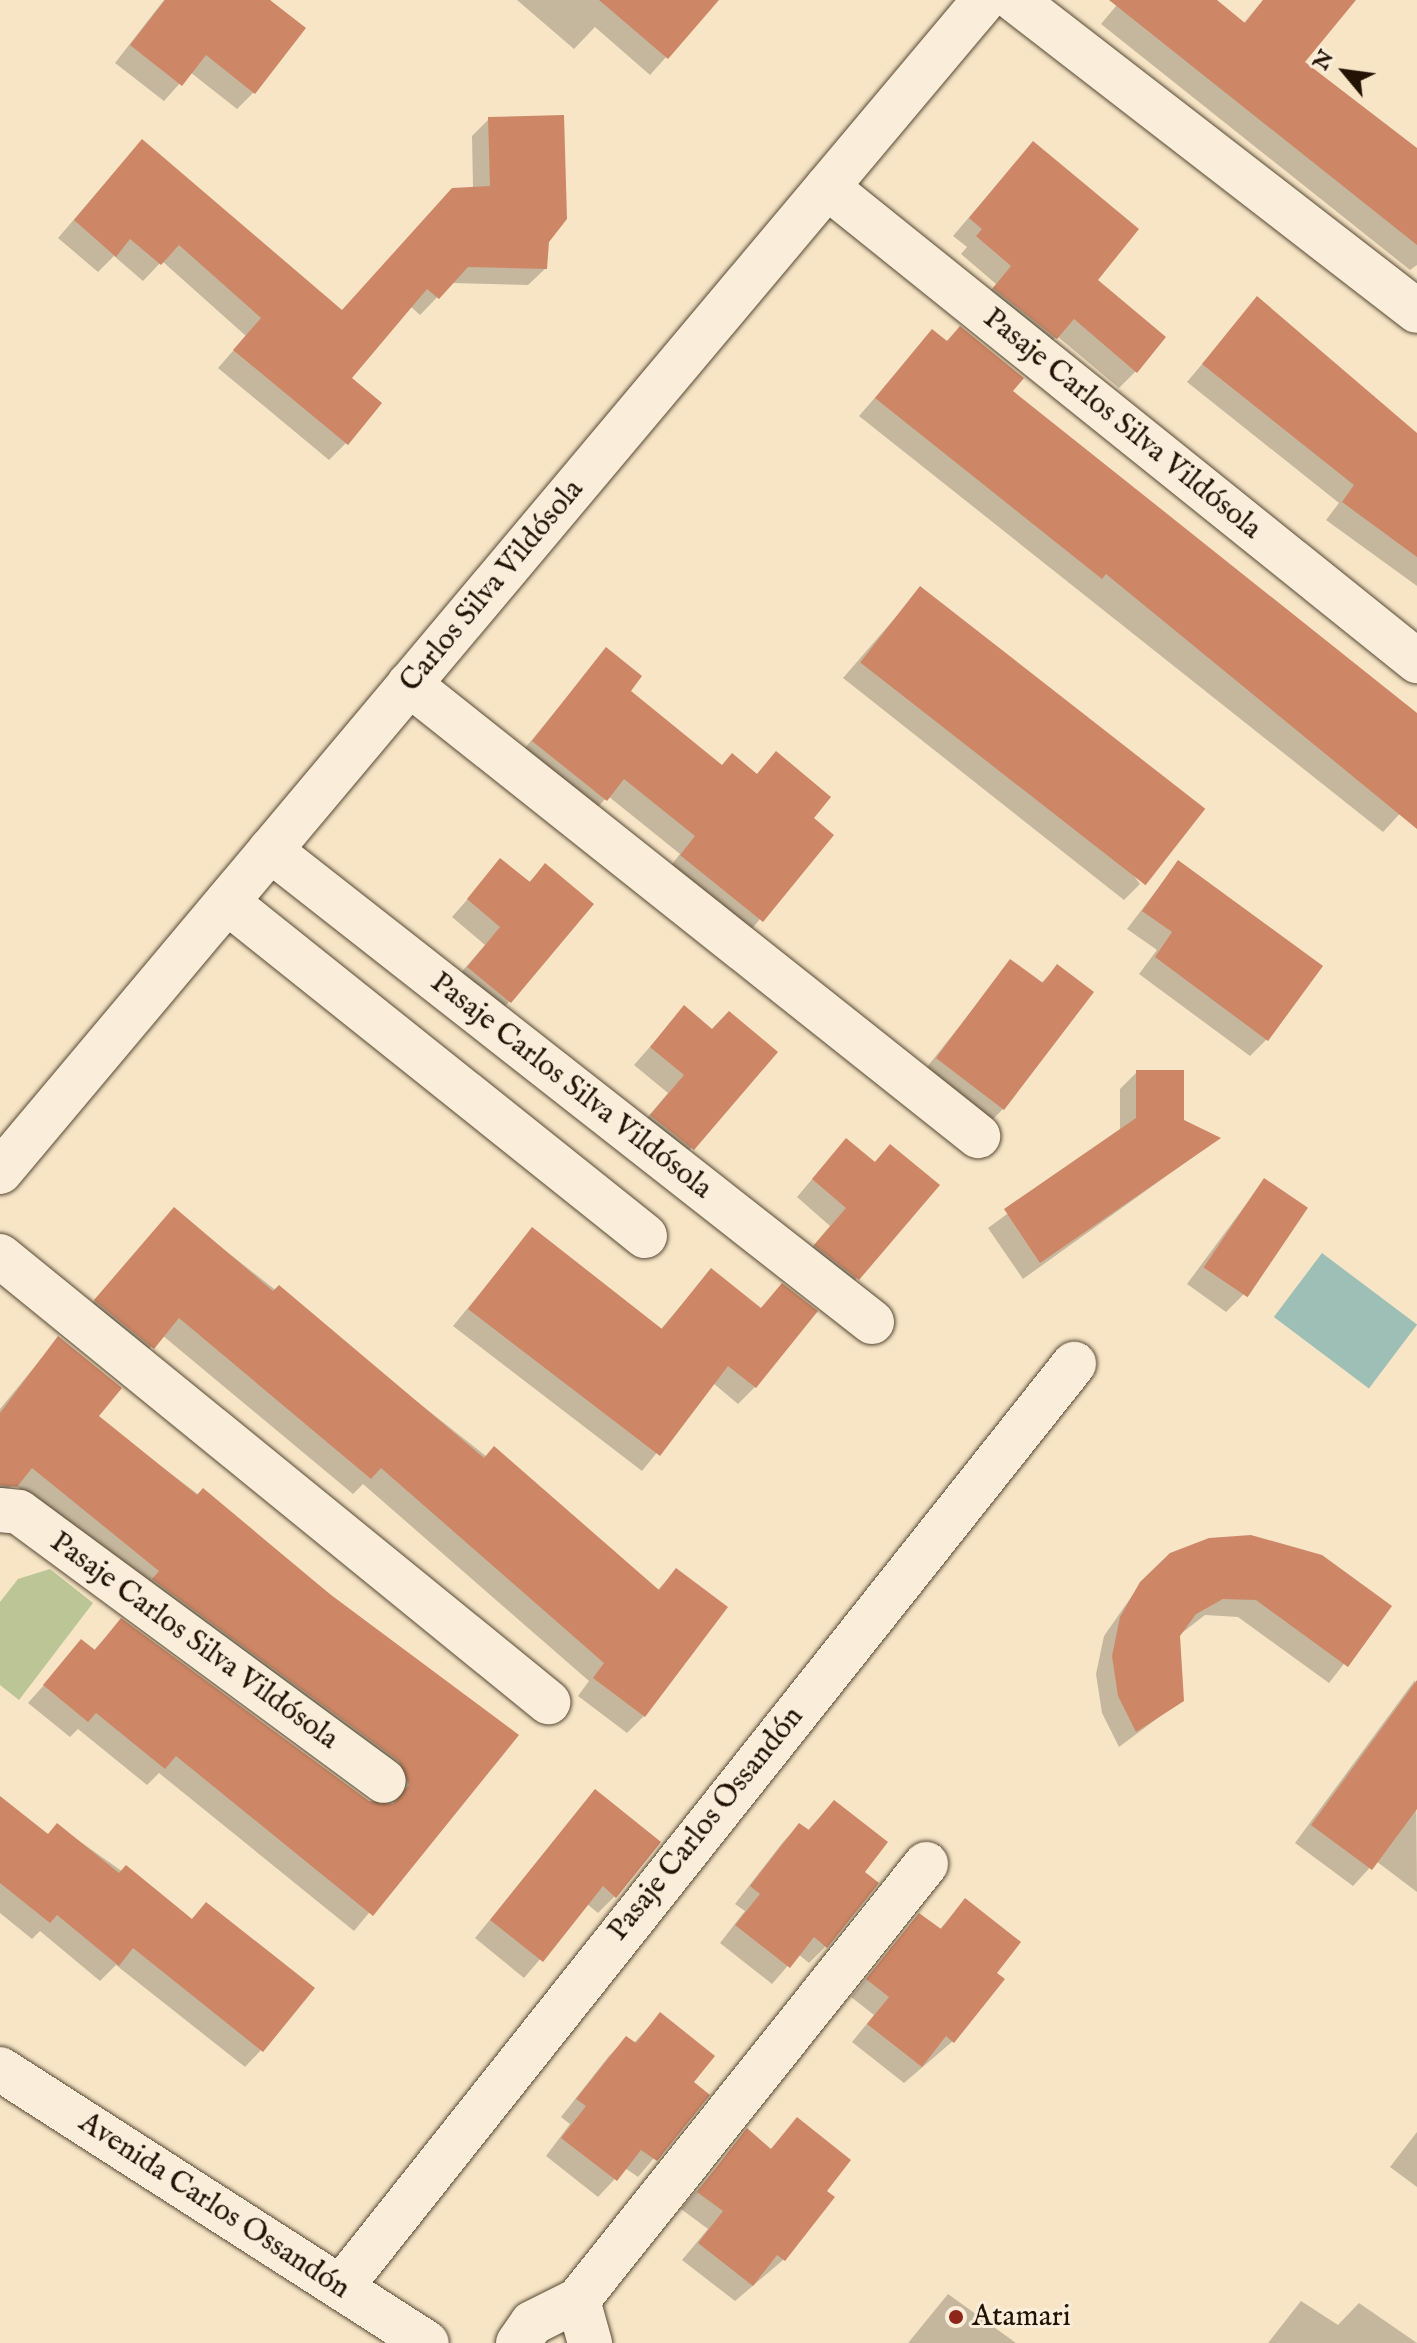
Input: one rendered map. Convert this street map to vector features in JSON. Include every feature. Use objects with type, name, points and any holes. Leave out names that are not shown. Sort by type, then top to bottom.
[{"type":"street","name":"Carlos Silva Vildósola","points":[[0,1172],[984,0]]},
{"type":"street","points":[[1015,0],[1417,311]]},
{"type":"street","name":"Pasaje Carlos Silva Vildósola","points":[[827,187],[1417,661]]},
{"type":"street","points":[[409,684],[978,1136]]},
{"type":"street","name":"Pasaje Carlos Silva Vildósola","points":[[270,850],[872,1322]]},
{"type":"street","points":[[227,902],[645,1236]]},
{"type":"street","points":[[0,1256],[548,1702]]},
{"type":"street","name":"Pasaje Carlos Ossandón","points":[[341,2287],[1074,1364]]},
{"type":"street","name":"Pasaje Carlos Silva Vildósola","points":[[0,1510],[19,1512],[384,1781]]},
{"type":"street","points":[[518,2343],[532,2323],[578,2300],[926,1864]]},
{"type":"street","name":"Avenida Carlos Ossandón","points":[[0,2069],[341,2287],[412,2339]]},
{"type":"street","points":[[578,2300],[590,2343]]},
{"type":"green space","points":[[50,1569],[93,1603],[19,1700],[0,1685],[0,1602],[18,1579]]},
{"type":"water","points":[[1322,1253],[1417,1325],[1369,1389],[1274,1317]]},
{"type":"building","points":[[165,0],[270,0],[306,28],[255,94],[206,55],[182,86],[130,45]]},
{"type":"building","points":[[599,0],[719,0],[668,59]]},
{"type":"building","points":[[1109,0],[1217,0],[1245,23],[1263,0],[1356,0],[1305,62],[1417,148],[1417,245]]},
{"type":"building","points":[[564,115],[567,219],[549,242],[547,269],[468,267],[439,299],[427,289],[352,378],[382,403],[348,445],[233,350],[261,318],[179,245],[161,265],[130,239],[116,257],[74,220],[142,139],[342,310],[452,188],[490,186],[488,117]]},
{"type":"building","points":[[1033,141],[1139,229],[1098,280],[1166,337],[1137,373],[1074,319],[1057,339],[993,288],[1011,266],[976,236],[982,229],[969,218]]},
{"type":"building","points":[[1257,296],[1417,433],[1417,557],[1342,502],[1354,485],[1202,364]]},
{"type":"building","points":[[960,326],[1024,378],[1013,391],[1417,713],[1417,829],[1106,574],[1102,579],[875,398],[932,329],[947,341]]},
{"type":"building","points":[[920,586],[1205,809],[1146,885],[860,662]]},
{"type":"building","points":[[606,647],[642,676],[631,691],[722,765],[732,753],[757,774],[776,751],[831,797],[814,818],[834,835],[763,922],[680,855],[695,836],[624,779],[607,801],[532,741]]},
{"type":"building","points":[[500,858],[530,882],[545,863],[594,904],[511,1003],[467,967],[500,927],[467,899]]},
{"type":"building","points":[[1178,860],[1323,966],[1268,1041],[1155,957],[1172,932],[1142,911]]},
{"type":"building","points":[[1010,959],[1043,983],[1057,964],[1094,992],[1004,1110],[936,1058]]},
{"type":"building","points":[[684,1005],[712,1029],[729,1011],[778,1052],[694,1150],[650,1115],[684,1075],[650,1047]]},
{"type":"building","points":[[1136,1070],[1184,1070],[1184,1120],[1221,1138],[1040,1263],[1004,1209],[1136,1118]]},
{"type":"building","points":[[846,1138],[875,1162],[890,1144],[940,1185],[859,1280],[814,1245],[846,1208],[812,1179]]},
{"type":"building","points":[[1264,1178],[1308,1208],[1248,1297],[1204,1268]]},
{"type":"building","points":[[174,1207],[273,1291],[279,1285],[484,1458],[494,1446],[659,1590],[676,1568],[728,1607],[645,1717],[593,1678],[604,1663],[381,1468],[371,1479],[179,1318],[154,1349],[94,1300]]},
{"type":"building","points":[[532,1227],[662,1329],[711,1268],[761,1308],[782,1283],[818,1311],[756,1388],[728,1366],[660,1456],[468,1309]]},
{"type":"building","points":[[58,1336],[122,1388],[99,1416],[197,1495],[203,1488],[331,1595],[519,1735],[373,1916],[176,1756],[165,1769],[96,1713],[88,1722],[43,1685],[81,1639],[95,1650],[121,1618],[369,1801],[393,1804],[409,1785],[399,1761],[152,1579],[159,1571],[32,1468],[17,1487],[0,1485],[0,1413]]},
{"type":"building","points":[[1251,1535],[1322,1555],[1392,1606],[1348,1667],[1256,1600],[1223,1599],[1196,1614],[1180,1636],[1184,1701],[1136,1732],[1118,1696],[1112,1656],[1120,1617],[1140,1582],[1170,1553],[1209,1538]]},
{"type":"building","points":[[1417,1680],[1417,1809],[1372,1870],[1311,1825]]},
{"type":"building","points":[[595,1789],[661,1842],[616,1898],[603,1886],[543,1962],[490,1920]]},
{"type":"building","points":[[0,1796],[48,1834],[57,1823],[119,1873],[126,1865],[192,1919],[206,1902],[315,1988],[263,2052],[133,1948],[119,1966],[57,1915],[50,1923],[0,1883]]},
{"type":"building","points":[[834,1800],[888,1842],[865,1872],[879,1883],[827,1948],[814,1937],[790,1968],[735,1925],[760,1894],[750,1886],[799,1823],[809,1830]]},
{"type":"building","points":[[965,1898],[1021,1942],[997,1973],[1005,1979],[954,2043],[946,2036],[922,2067],[867,2024],[889,1997],[866,1979],[919,1913],[941,1929]]},
{"type":"building","points":[[660,2012],[715,2056],[694,2082],[710,2095],[657,2161],[641,2150],[617,2181],[561,2138],[586,2106],[576,2099],[626,2036],[636,2043]]},
{"type":"building","points":[[797,2117],[851,2160],[827,2191],[835,2197],[785,2261],[777,2255],[753,2286],[698,2243],[723,2211],[697,2192],[747,2128],[771,2149]]},
{"type":"place","name":"Atamari","points":[[956,2317]]}]
